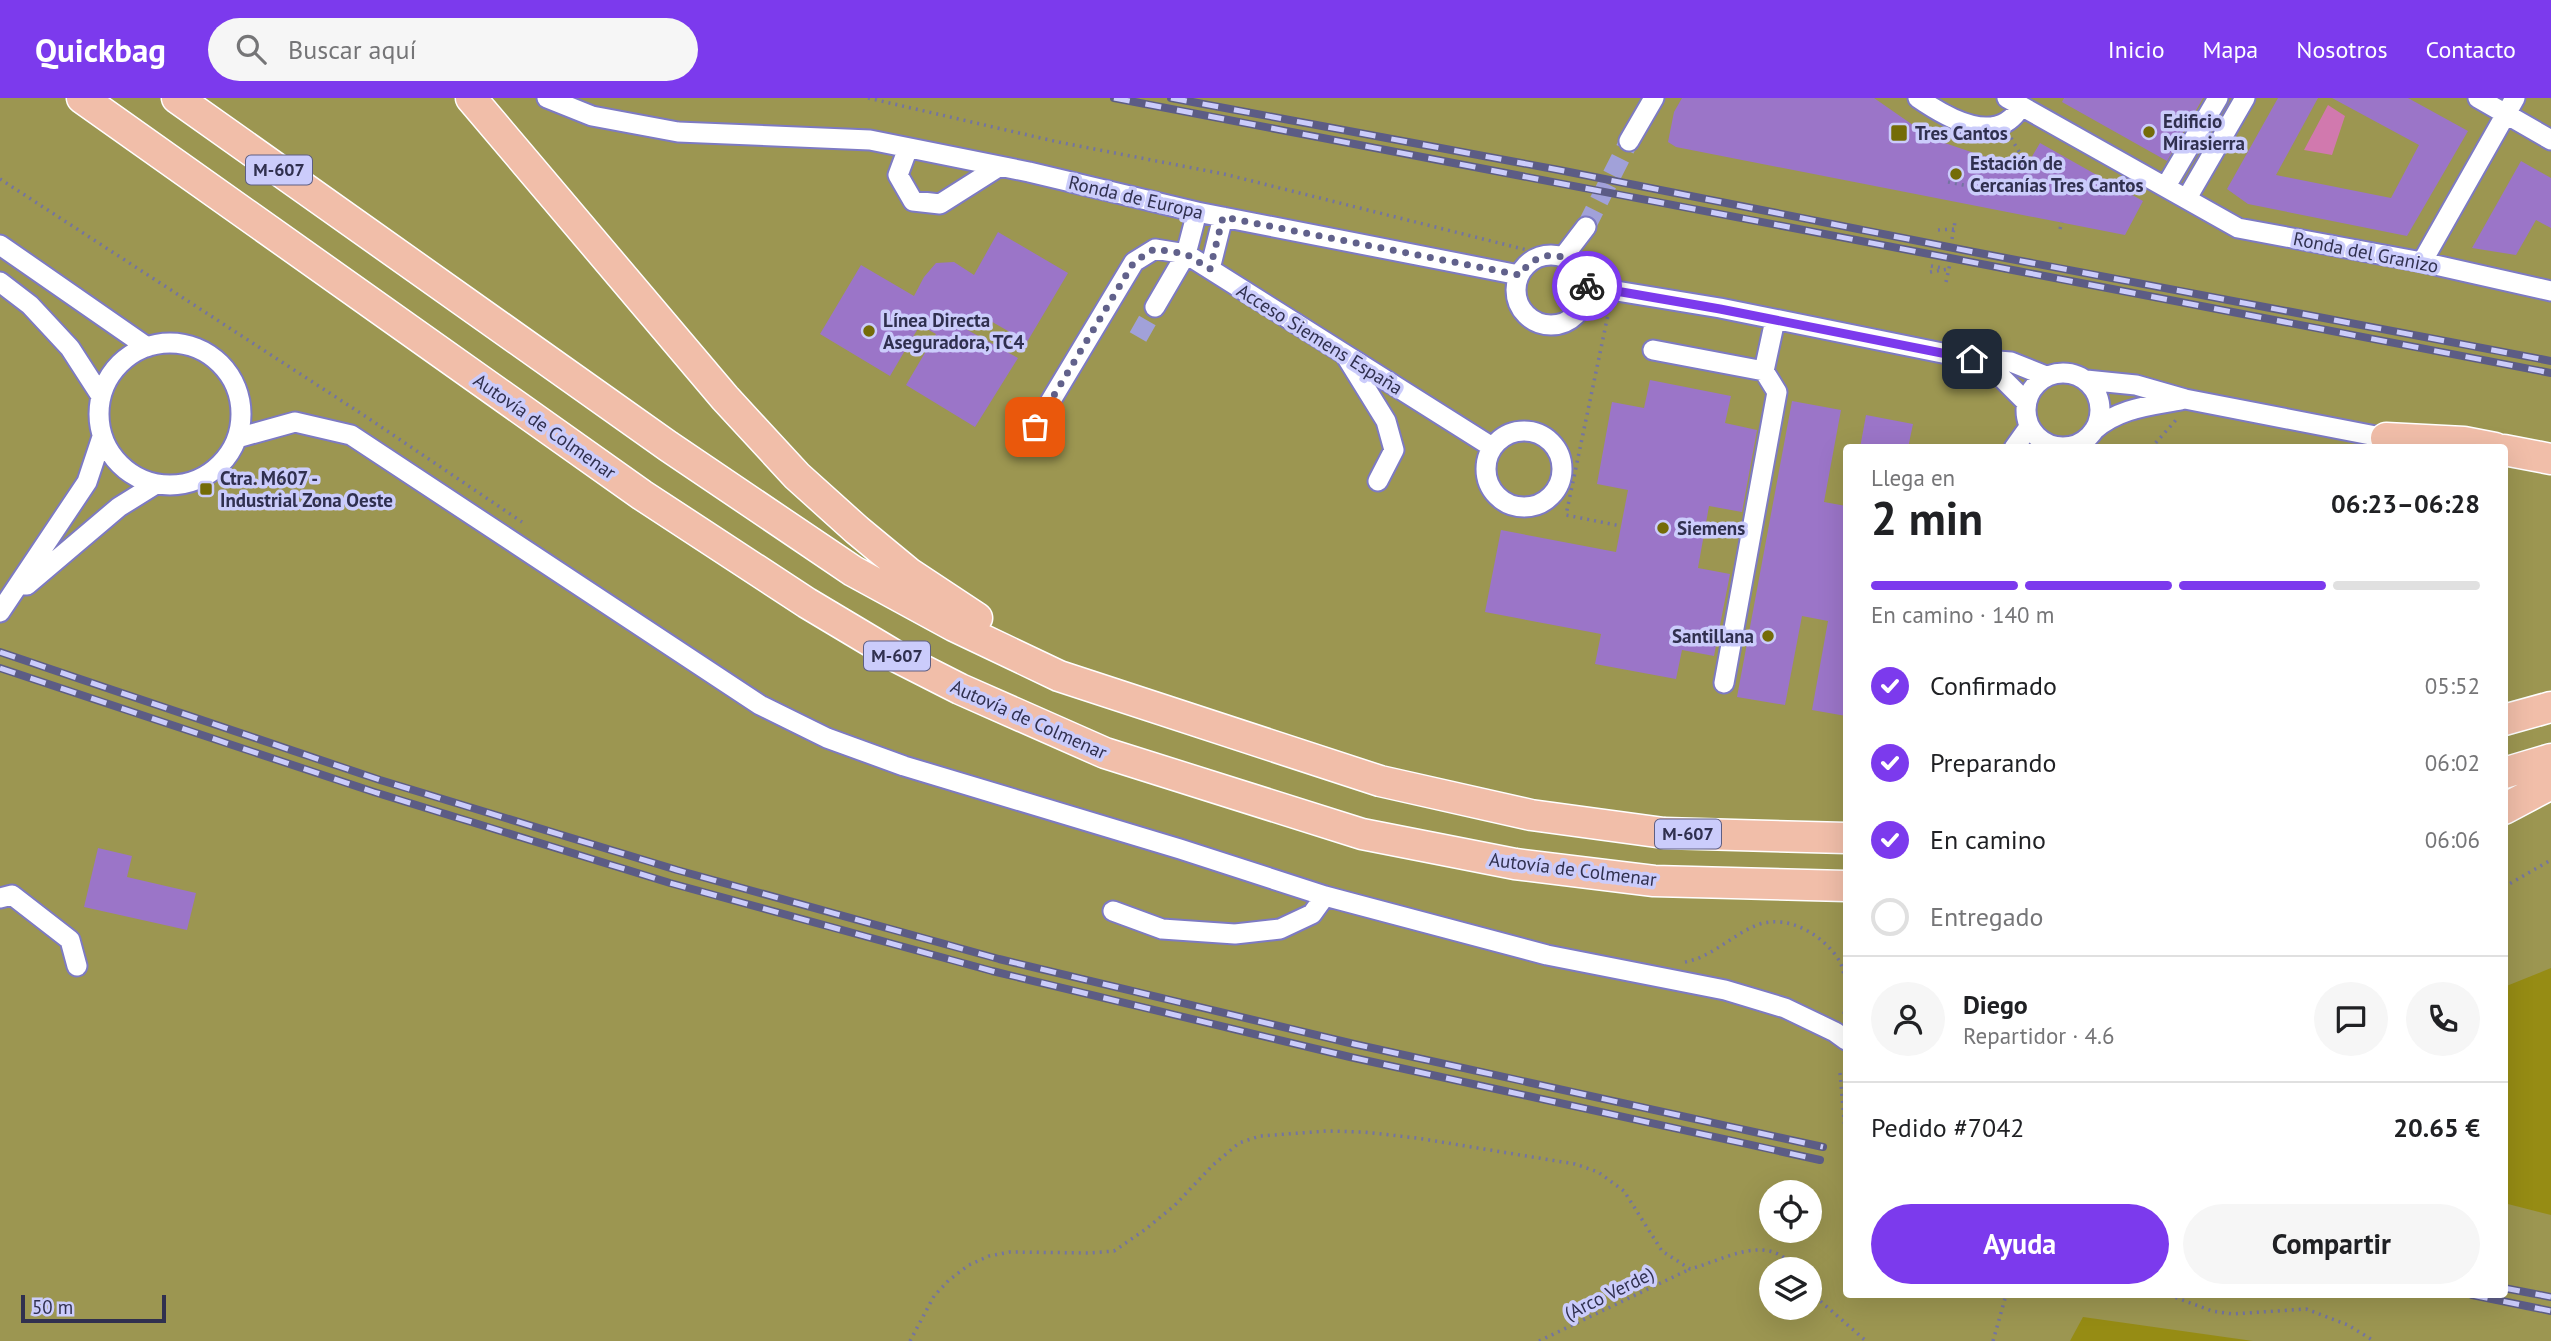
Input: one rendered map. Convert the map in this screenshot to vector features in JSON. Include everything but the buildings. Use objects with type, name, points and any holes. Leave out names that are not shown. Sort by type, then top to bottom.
[{"type":"highway","name":"Autovía de Colmenar","points":[[82,98],[642,495],[807,603],[899,658],[984,700],[1105,753],[1362,834],[1515,864],[1654,881],[1843,886]]},
{"type":"highway","name":"M-607","points":[[177,98],[668,446],[853,571],[954,626],[1059,676],[1380,781],[1531,815],[1664,833],[1843,838]]},
{"type":"highway","points":[[471,98],[725,398],[797,476],[909,573],[965,612],[1067,663],[1141,705]]},
{"type":"highway","points":[[2393,443],[2418,444]]},
{"type":"highway","points":[[2450,444],[2474,444]]},
{"type":"highway","points":[[2508,451],[2551,459]]},
{"type":"highway","points":[[2508,719],[2551,707]]},
{"type":"highway","points":[[2508,772],[2551,759]]},
{"type":"highway","points":[[2508,807],[2551,784]]},
{"type":"street","name":"Ronda de Europa","points":[[547,98],[593,117],[678,132],[870,140],[1000,166],[1197,212],[1520,275]]},
{"type":"street","points":[[1629,141],[1654,98]]},
{"type":"street","points":[[1918,98],[1958,121],[1977,128],[2003,124],[2015,118],[2014,102]]},
{"type":"street","points":[[2166,186],[2218,98]]},
{"type":"street","points":[[2187,198],[2245,98]]},
{"type":"street","points":[[2478,98],[2511,106],[2551,140]]},
{"type":"street","name":"Ronda del Granizo","points":[[2014,102],[2043,108],[2238,228],[2422,262],[2551,291]]},
{"type":"street","points":[[2422,262],[2511,106]]},
{"type":"street","points":[[908,148],[898,175],[913,201],[940,204],[1000,166]]},
{"type":"street","points":[[961,193],[962,159]]},
{"type":"street","points":[[1155,307],[1186,254],[1197,212]]},
{"type":"street","points":[[1210,269],[1223,217]]},
{"type":"street","points":[[1563,257],[1586,227]]},
{"type":"street","points":[[0,245],[147,347]]},
{"type":"street","points":[[1035,427],[1134,262],[1154,249],[1186,254]]},
{"type":"street","name":"Acceso Siemens España","points":[[1186,254],[1492,447]]},
{"type":"street","points":[[1553,255],[1563,257],[1579,268],[1586,286],[1585,297],[1581,308],[1563,323],[1540,323],[1522,309],[1516,287],[1520,275],[1533,260],[1553,255]]},
{"type":"street","points":[[0,282],[30,305],[70,348],[101,396]]},
{"type":"street","points":[[1586,286],[1972,359],[2011,362],[2046,376],[2067,373],[2086,380],[2136,385],[2185,399],[2393,443]]},
{"type":"street","points":[[1724,683],[1777,392],[1764,371],[1775,320]]},
{"type":"street","points":[[178,343],[208,353],[231,376],[241,406],[237,438],[225,460],[205,476],[181,484],[156,484],[133,475],[114,458],[102,437],[99,416],[101,396],[110,375],[126,358],[147,347],[178,343]]},
{"type":"street","points":[[1653,350],[1764,371]]},
{"type":"street","points":[[1345,355],[1386,421],[1394,450],[1378,481]]},
{"type":"street","points":[[1972,359],[2003,379],[2026,402]]},
{"type":"street","points":[[2046,376],[2030,391],[2026,402],[2026,415],[2029,427],[2043,441],[2052,444]]},
{"type":"street","points":[[2086,380],[2093,388],[2100,409],[2094,430]]},
{"type":"street","points":[[2076,444],[2108,418],[2134,409],[2185,399]]},
{"type":"street","points":[[237,438],[295,422],[351,435],[760,705],[827,738],[904,766],[1180,849],[1325,896],[1546,955],[1725,990],[1785,1008],[1843,1038]]},
{"type":"street","points":[[2017,444],[2029,427]]},
{"type":"street","points":[[1519,430],[1536,432],[1551,441],[1561,456],[1565,487],[1534,507],[1519,508],[1504,503],[1491,491],[1485,472],[1492,447],[1502,437],[1519,430]]},
{"type":"street","points":[[5,606],[87,482],[102,437]]},
{"type":"street","points":[[5,606],[119,507],[156,484]]},
{"type":"street","points":[[0,898],[12,895],[70,940],[77,966]]},
{"type":"street","points":[[1113,911],[1162,929],[1235,934],[1280,929],[1312,914],[1325,896]]},
{"type":"path","points":[[867,98],[1058,142],[1224,174],[1527,250]]},
{"type":"path","points":[[2003,124],[2027,165]]},
{"type":"path","points":[[1948,182],[1984,188]]},
{"type":"path","points":[[1952,239],[1955,222]]},
{"type":"path","points":[[2060,229],[2062,222]]},
{"type":"path","points":[[1939,228],[1954,229]]},
{"type":"path","points":[[1930,269],[1949,267],[1947,282]]},
{"type":"path","points":[[1622,526],[1566,515],[1565,487],[1610,308],[1628,310],[1632,294]]},
{"type":"path","points":[[2155,444],[2174,423],[2185,399]]},
{"type":"path","points":[[2508,885],[2551,860]]},
{"type":"path","points":[[1840,1073],[1843,1108]]},
{"type":"path","points":[[910,1341],[933,1296],[969,1265],[989,1256],[1010,1252],[1114,1251],[1175,1205],[1213,1165],[1239,1143],[1260,1136],[1327,1131],[1388,1134],[1575,1164],[1598,1172],[1624,1191],[1662,1251],[1690,1269]]},
{"type":"path","name":"(Arco Verde)","points":[[1539,1341],[1690,1269],[1756,1248],[1770,1250],[1783,1257]]},
{"type":"path","points":[[1993,1341],[2005,1298]]},
{"type":"path","points":[[2177,1298],[2212,1311],[2232,1314],[2306,1308],[2348,1325],[2374,1341]]},
{"type":"path","points":[[1822,1302],[1866,1341]]},
{"type":"shaded area","points":[[0,98],[2551,98],[2551,1341],[0,1341]]},
{"type":"shaded area","points":[[2328,105],[2345,116],[2332,155],[2304,150]]},
{"type":"shaded area","points":[[2551,968],[2551,1215],[2508,1204],[2508,985]]},
{"type":"shaded area","points":[[2083,1317],[2253,1341],[2070,1341]]},
{"type":"tunnel","points":[[1586,227],[1629,141]]},
{"type":"tunnel","points":[[1138,337],[1155,307]]},
{"type":"railway","points":[[1114,98],[2551,373]]},
{"type":"railway","points":[[1171,98],[2551,361]]},
{"type":"railway","points":[[0,652],[380,780],[677,870],[999,959],[1354,1044],[1823,1147]]},
{"type":"railway","points":[[0,668],[374,792],[670,883],[992,971],[1350,1057],[1820,1160]]},
{"type":"railway","points":[[2508,1289],[2551,1297]]},
{"type":"railway","points":[[2487,1298],[2551,1311]]},
{"type":"way so far","points":[[1035,427],[1134,262],[1154,249],[1186,254],[1210,269],[1223,217],[1520,275],[1533,260],[1553,255],[1572,261],[1584,276],[1587,286]]},
{"type":"place","name":"Edificio Mirasierra","points":[[2149,132]]},
{"type":"place","name":"Tres Cantos","points":[[1899,133]]},
{"type":"place","name":"Estación de Cercanías Tres Cantos","points":[[1956,174]]},
{"type":"place","name":"Línea Directa Aseguradora, TC4","points":[[869,331]]},
{"type":"place","name":"Ctra. M607 - Industrial Zona Oeste","points":[[206,489]]},
{"type":"place","name":"Siemens","points":[[1663,528]]},
{"type":"place","name":"Santillana","points":[[1768,636]]},
{"type":"route","points":[[1587,286],[1720,309],[1972,359]]}]
